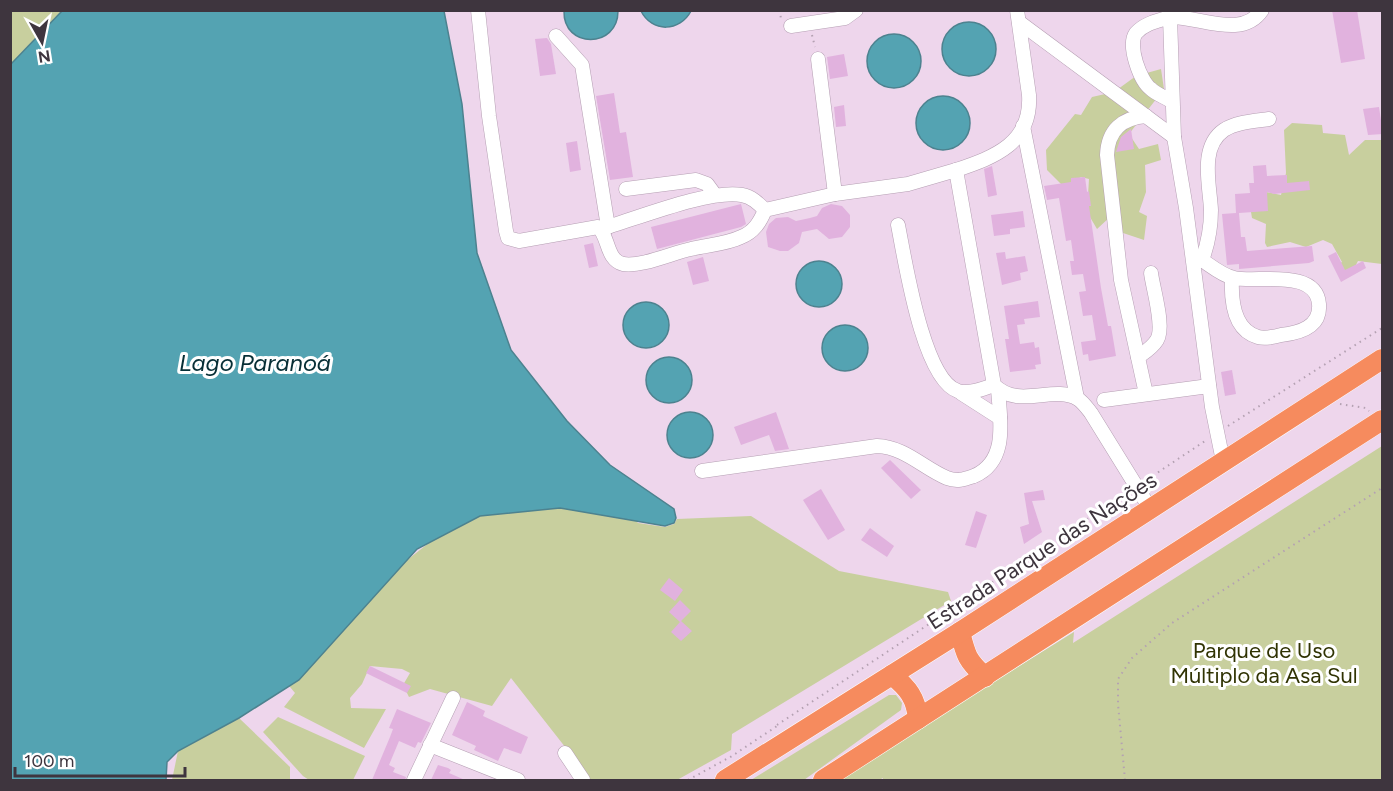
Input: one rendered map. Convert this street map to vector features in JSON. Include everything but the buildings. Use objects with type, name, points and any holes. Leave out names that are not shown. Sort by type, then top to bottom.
[{"type":"highway","name":"Estrada Parque das Nações","points":[[725,780],[960,632],[1383,359]]},
{"type":"highway","points":[[823,780],[1381,421]]},
{"type":"highway","points":[[960,632],[970,663],[985,677]]},
{"type":"highway","points":[[892,675],[912,695],[917,706],[918,719]]},
{"type":"lane","points":[[478,10],[489,116],[508,238],[519,241],[595,227],[605,228],[715,195],[742,195],[755,201],[765,210]]},
{"type":"lane","points":[[791,26],[845,18],[856,10]]},
{"type":"lane","points":[[1171,100],[1148,87],[1137,64],[1134,36],[1145,26],[1170,17],[1184,17],[1232,26],[1253,20],[1262,10]]},
{"type":"lane","points":[[765,210],[835,194],[908,184],[956,170],[1005,151],[1018,136],[1030,109],[1018,16]]},
{"type":"lane","points":[[1018,16],[1174,137]]},
{"type":"lane","points":[[1170,17],[1174,137],[1198,261],[1209,386],[1223,461]]},
{"type":"lane","points":[[556,36],[582,65],[605,228],[612,257],[623,264],[642,263],[741,237],[758,225],[765,210]]},
{"type":"lane","points":[[818,59],[835,194]]},
{"type":"lane","points":[[1146,116],[1137,117],[1120,125],[1109,137],[1107,146],[1110,194],[1121,280],[1146,394]]},
{"type":"lane","points":[[1198,261],[1210,225],[1207,167],[1211,148],[1223,130],[1269,119]]},
{"type":"lane","points":[[1023,126],[1077,398]]},
{"type":"lane","points":[[702,471],[877,446],[890,447],[907,454],[950,480],[964,480],[979,473],[994,459],[1001,437],[996,387],[956,170]]},
{"type":"lane","points":[[626,189],[696,180],[707,184],[715,195]]},
{"type":"lane","points":[[898,225],[917,318],[941,379],[1000,418]]},
{"type":"lane","points":[[1198,261],[1232,278],[1287,279],[1309,286],[1319,302],[1318,313],[1309,326],[1296,333],[1267,338],[1251,334],[1244,328],[1235,313],[1231,294],[1232,278]]},
{"type":"lane","points":[[1138,357],[1151,348],[1158,339],[1160,328],[1151,273]]},
{"type":"lane","points":[[1104,400],[1209,386]]},
{"type":"lane","points":[[961,393],[996,387],[1018,396],[1064,394],[1077,398],[1091,413],[1150,510]]},
{"type":"lane","points":[[414,780],[453,698]]},
{"type":"lane","points":[[430,746],[518,780]]},
{"type":"lane","points":[[565,753],[583,780]]},
{"type":"path","points":[[1139,485],[1383,328]]},
{"type":"path","points":[[1318,401],[1366,408],[1381,421]]},
{"type":"path","points":[[1125,780],[1118,679],[1132,658],[1172,623],[1383,488]]},
{"type":"path","points":[[777,725],[1129,492]]},
{"type":"green space","points":[[11,11],[62,11],[11,64]]},
{"type":"green space","points":[[1161,69],[1164,89],[1129,134],[1139,149],[1158,144],[1161,160],[1145,165],[1146,192],[1139,212],[1147,216],[1144,240],[1120,232],[1110,217],[1097,229],[1087,212],[1089,179],[1081,177],[1065,188],[1047,170],[1046,150],[1075,114],[1081,115],[1092,97],[1114,92],[1136,76]]},
{"type":"green space","points":[[1292,123],[1322,125],[1323,133],[1345,135],[1349,155],[1365,140],[1382,140],[1382,264],[1358,261],[1350,276],[1337,265],[1342,262],[1332,244],[1323,240],[1306,247],[1290,242],[1267,247],[1265,243],[1266,224],[1252,218],[1249,200],[1261,191],[1281,195],[1286,173],[1284,130]]},
{"type":"green space","points":[[471,321],[638,523],[665,527],[674,524],[677,519],[751,516],[839,571],[948,592],[951,601],[732,734],[731,750],[677,780],[591,780],[511,678],[492,706],[430,689],[409,697],[403,685],[410,673],[402,669],[370,666],[362,684],[350,698],[351,708],[386,709],[364,748],[284,707],[295,693],[280,675],[430,542]]},
{"type":"green space","name":"Parque de Uso Múltiplo da Asa Sul","points":[[1382,446],[1382,780],[883,780],[883,778],[879,780],[836,780],[1074,632],[1073,643]]},
{"type":"green space","points":[[889,695],[896,695],[902,703],[901,710],[804,780],[751,780]]},
{"type":"green space","points":[[278,717],[365,756],[353,780],[309,780],[303,776],[263,732]]},
{"type":"green space","points":[[239,718],[290,767],[290,780],[172,780],[178,751]]},
{"type":"water","name":"Lago Paranoá","points":[[62,11],[444,11],[462,104],[477,253],[511,350],[567,421],[610,465],[674,509],[676,518],[674,523],[665,526],[560,508],[480,516],[417,549],[299,680],[239,718],[178,751],[167,762],[166,780],[11,780],[11,64]]},
{"type":"water","points":[[564,11],[618,11],[616,23],[609,32],[601,38],[591,40],[581,38],[572,32],[566,23]]},
{"type":"water","points":[[641,11],[691,11],[680,23],[666,27],[652,23]]},
{"type":"water","points":[[964,22],[974,22],[984,26],[992,34],[996,49],[992,64],[984,72],[974,76],[964,76],[954,72],[946,64],[942,54],[942,44],[946,34],[954,26]]},
{"type":"water","points":[[889,34],[899,34],[909,38],[917,46],[921,61],[917,76],[909,84],[899,88],[889,88],[879,84],[871,76],[867,66],[867,56],[871,46],[879,38]]},
{"type":"water","points":[[938,96],[948,96],[958,100],[966,108],[970,123],[966,138],[958,146],[948,150],[938,150],[928,146],[920,138],[916,128],[916,118],[920,108],[928,100]]},
{"type":"water","points":[[819,261],[835,268],[842,284],[835,300],[819,307],[803,300],[796,284],[803,268]]},
{"type":"water","points":[[646,302],[662,309],[669,325],[662,341],[646,348],[630,341],[623,325],[630,309]]},
{"type":"water","points":[[845,325],[861,332],[868,348],[861,364],[845,371],[829,364],[822,348],[829,332]]},
{"type":"water","points":[[669,357],[685,364],[692,380],[685,396],[669,403],[653,396],[646,380],[653,364]]},
{"type":"water","points":[[690,412],[706,419],[713,435],[706,451],[690,458],[674,451],[667,435],[674,419]]}]
